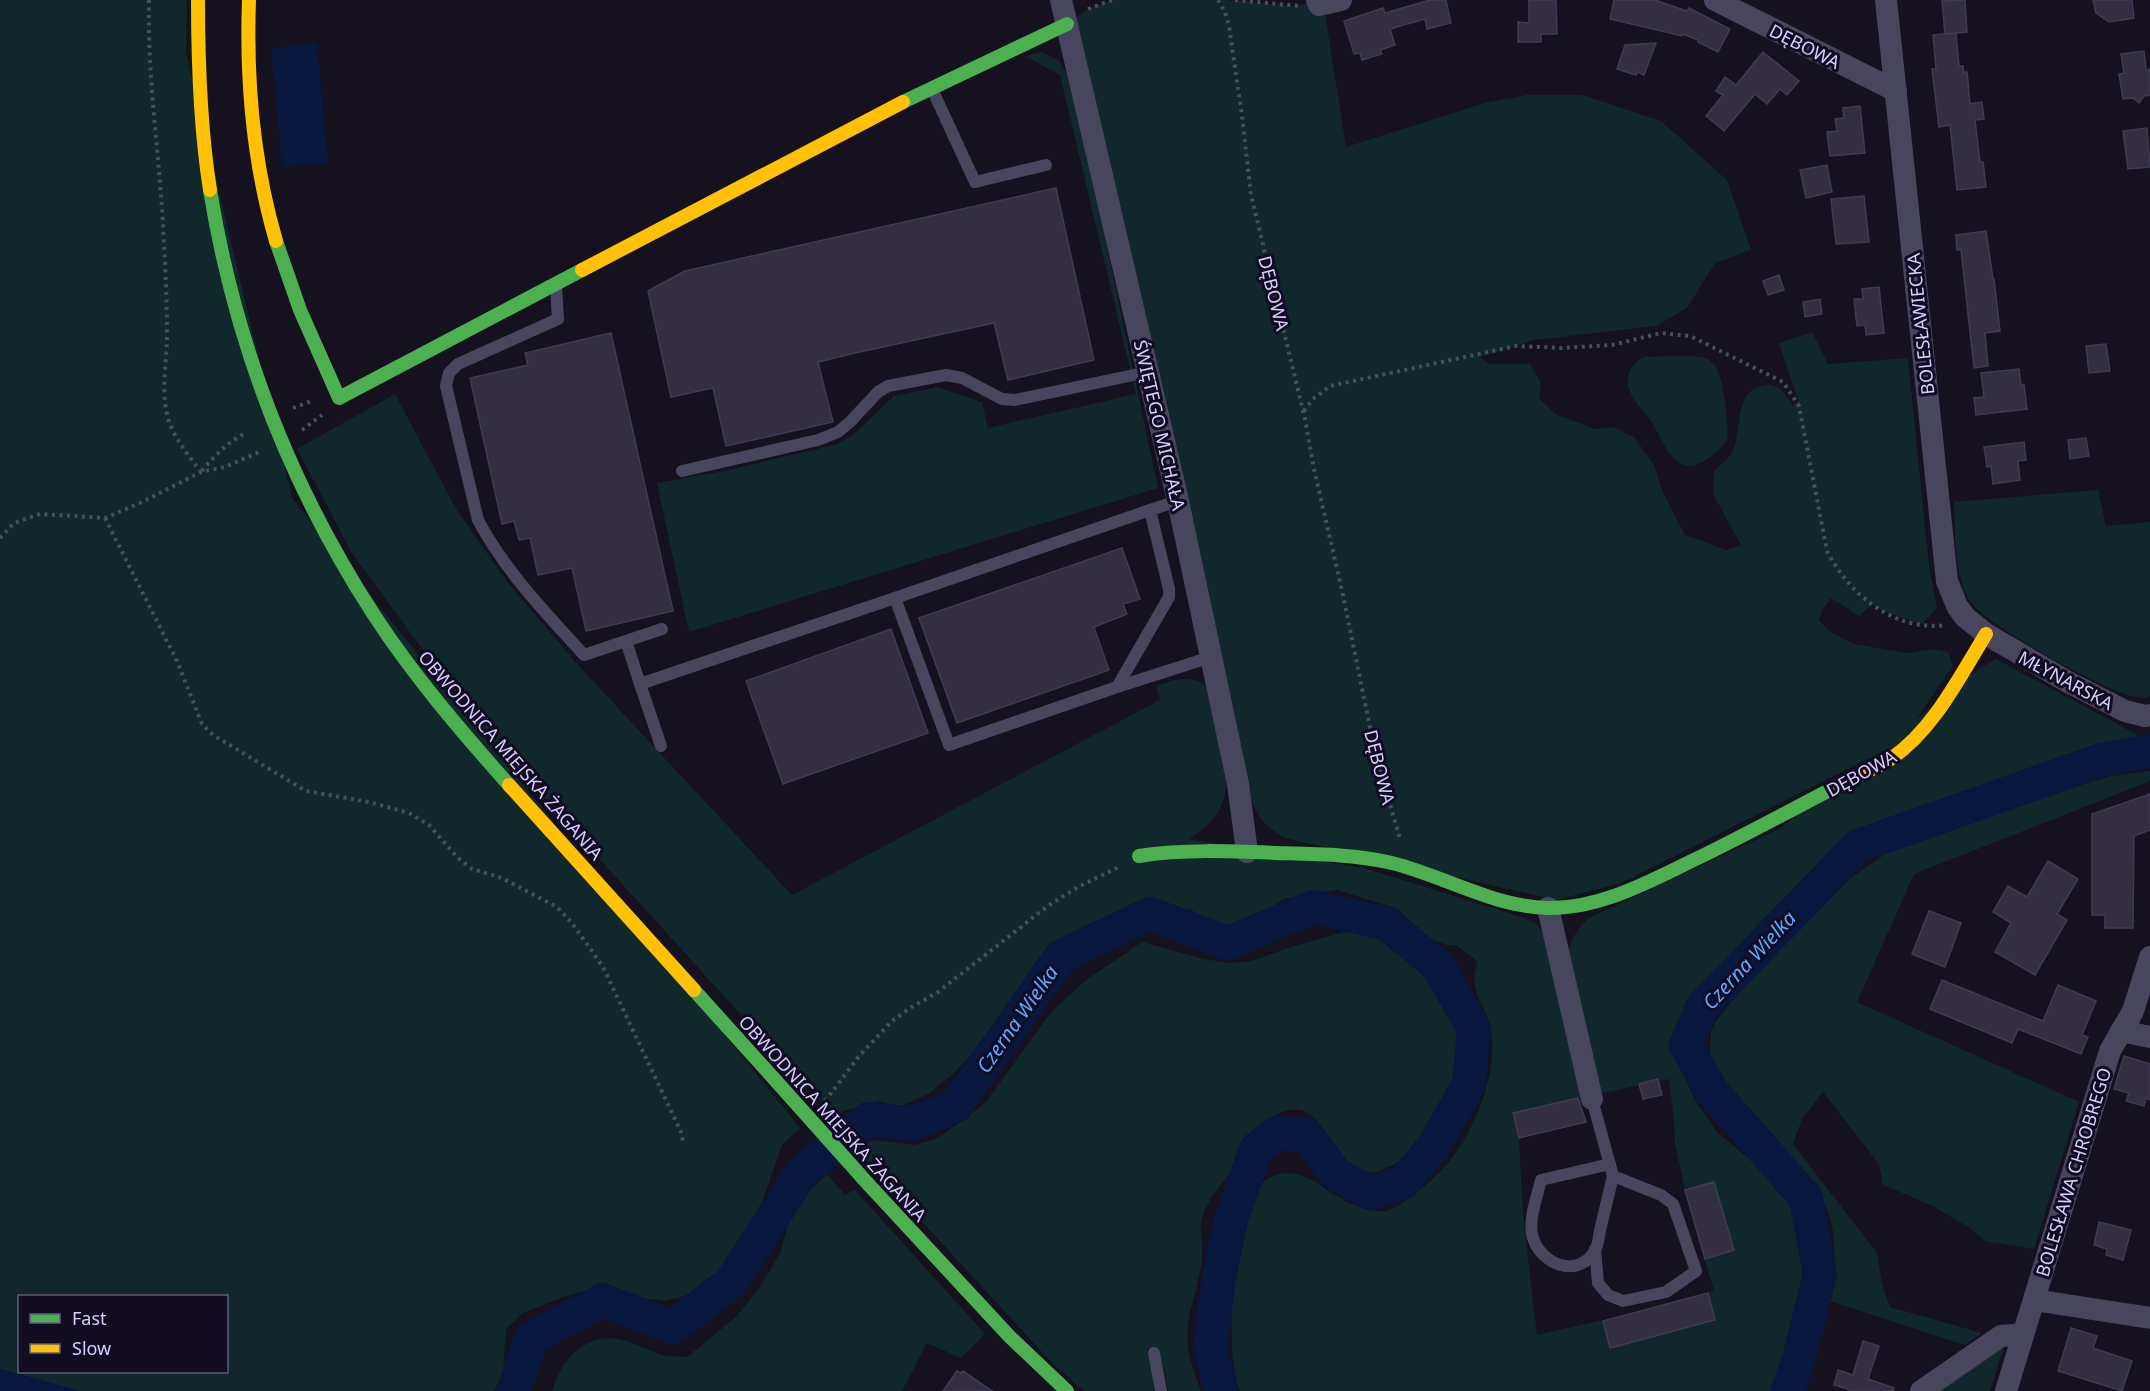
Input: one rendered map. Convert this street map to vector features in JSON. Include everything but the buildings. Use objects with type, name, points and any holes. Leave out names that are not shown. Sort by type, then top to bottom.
[{"type":"street","name":"OBWODNICA MIEJSKA ŻAGANIA","points":[[198,0],[200,119],[208,186],[224,274],[258,389],[302,492],[339,559],[373,613],[436,698],[528,805],[869,1185],[1010,1337],[1067,1391]]},
{"type":"street","points":[[249,0],[248,65],[252,120],[269,216],[294,296],[339,398],[931,87],[1067,24]]},
{"type":"street","name":"ŚWIĘTEGO MICHAŁA","points":[[1061,0],[1178,501],[1238,784],[1247,852]]},
{"type":"street","name":"DĘBOWA","points":[[1715,0],[1896,91]]},
{"type":"street","name":"BOLESŁAWIECKA","points":[[1886,0],[1947,581],[1954,600],[1965,617],[1986,634]]},
{"type":"street","name":"DĘBOWA","points":[[1409,869],[1503,902],[1548,908],[1566,907],[1602,899],[1650,881],[1892,758],[1908,746],[1932,718],[1986,634]]},
{"type":"street","name":"MŁYNARSKA","points":[[1986,634],[2114,706],[2148,720]]},
{"type":"street","points":[[1140,856],[1157,853],[1247,852],[1341,855],[1382,861],[1409,869]]},
{"type":"street","points":[[1548,908],[1592,1099]]},
{"type":"street","name":"BOLESŁAWA CHROBREGO","points":[[2006,1391],[2110,1051],[2133,1011],[2150,957]]},
{"type":"street","points":[[2121,1031],[2150,1037]]},
{"type":"street","points":[[2034,1300],[2150,1318]]},
{"type":"street","points":[[1921,1391],[2001,1336],[2010,1335],[2022,1338]]},
{"type":"lane","points":[[931,87],[975,182],[1046,165]]},
{"type":"lane","points":[[555,285],[558,319],[458,364],[449,373],[446,386],[478,520],[526,591],[584,655],[662,628]]},
{"type":"lane","points":[[682,471],[818,440],[838,432],[878,392],[888,386],[946,375],[962,378],[1002,399],[1015,400],[1148,372]]},
{"type":"lane","points":[[640,684],[1178,501]]},
{"type":"lane","points":[[1117,687],[1169,597],[1170,589],[1150,510]]},
{"type":"lane","points":[[895,598],[949,745],[1211,657]]},
{"type":"lane","points":[[626,642],[661,746]]},
{"type":"lane","points":[[1592,1099],[1612,1170],[1595,1249],[1598,1283],[1608,1295],[1623,1301],[1666,1292],[1696,1271],[1673,1204],[1661,1195],[1612,1170],[1541,1180],[1531,1223],[1536,1247],[1548,1260],[1561,1267],[1573,1268],[1584,1263],[1595,1249]]},
{"type":"lane","points":[[1154,1353],[1161,1391]]},
{"type":"path","points":[[149,0],[148,25],[154,131],[164,242],[166,408],[177,440],[201,472]]},
{"type":"path","name":"DĘBOWA","points":[[1218,0],[1229,26],[1251,195],[1303,412],[1376,752],[1409,869]]},
{"type":"path","points":[[1235,0],[1296,6],[1325,2]]},
{"type":"path","points":[[1303,412],[1313,399],[1330,386],[1516,346],[1562,348],[1612,345],[1661,333],[1690,336],[1783,382],[1791,392],[1799,406],[1827,551],[1834,566],[1848,583],[1862,597],[1883,612],[1904,622],[1938,626],[1954,624],[1965,617]]},
{"type":"path","points":[[201,472],[222,449],[246,433]]},
{"type":"path","points":[[0,537],[14,523],[40,514],[105,518],[201,472],[225,467],[259,452]]},
{"type":"path","points":[[105,518],[177,662],[202,724],[213,735],[306,791],[369,802],[409,813],[429,825],[458,858],[472,868],[502,878],[557,907],[572,923],[603,967],[681,1134],[682,1143]]},
{"type":"path","points":[[818,1109],[860,1055],[892,1021],[956,978],[1049,905],[1080,886],[1140,856]]},
{"type":"green space","points":[[0,0],[187,0],[186,53],[292,498],[800,1128],[782,1145],[764,1197],[737,1252],[709,1284],[685,1296],[665,1301],[619,1295],[595,1288],[563,1297],[523,1313],[506,1329],[503,1373],[494,1391],[80,1391],[0,1369]]},
{"type":"green space","points":[[1112,0],[1227,0],[1293,6],[1323,1],[1346,147],[1485,103],[1527,95],[1583,95],[1661,121],[1727,180],[1751,250],[1715,263],[1687,308],[1656,326],[1534,340],[1480,357],[1488,364],[1530,364],[1541,383],[1539,399],[1557,415],[1595,429],[1613,427],[1634,437],[1654,465],[1664,495],[1685,535],[1727,550],[1741,545],[1713,494],[1714,471],[1733,451],[1744,402],[1755,388],[1765,385],[1779,388],[1793,406],[1798,400],[1779,343],[1812,332],[1828,364],[1908,358],[1929,566],[1937,608],[1922,624],[1885,612],[1872,604],[1859,616],[1831,598],[1819,620],[1830,632],[1854,644],[1907,653],[1933,649],[1948,652],[1953,666],[1901,742],[1621,883],[1557,900],[1285,838],[1269,827],[1261,819],[1252,802],[1075,18],[1090,8]]},
{"type":"green space","points":[[1042,52],[1058,60],[1067,74],[1094,185],[1158,488],[689,632],[657,483],[724,471],[838,444],[854,434],[894,396],[937,387],[982,402],[988,428],[1136,394],[1060,75],[1025,56]]},
{"type":"green space","points":[[1643,357],[1702,357],[1709,360],[1717,369],[1726,408],[1727,440],[1718,451],[1704,461],[1694,465],[1677,462],[1629,390],[1630,371]]},
{"type":"green space","points":[[395,394],[456,509],[508,583],[578,665],[792,895],[1160,700],[1156,686],[1188,679],[1206,687],[1226,776],[1226,787],[1221,805],[1212,821],[1188,839],[1364,868],[1525,918],[1536,924],[1542,931],[1584,1096],[1512,1114],[1519,1139],[1523,1215],[1537,1335],[1603,1320],[1610,1348],[1715,1321],[1708,1292],[1714,1290],[1704,1258],[1734,1250],[1714,1182],[1685,1190],[1675,1143],[1669,1079],[1598,1094],[1568,952],[1574,937],[1589,918],[1781,828],[1978,669],[1996,659],[2138,735],[2130,744],[2069,761],[1960,797],[1845,843],[1817,865],[1781,910],[1678,1020],[1674,1032],[1675,1055],[1696,1102],[1718,1133],[1764,1171],[1794,1205],[1807,1253],[1804,1306],[1793,1344],[1785,1354],[1774,1391],[1240,1391],[1232,1351],[1233,1295],[1239,1239],[1250,1199],[1268,1179],[1289,1173],[1312,1180],[1352,1204],[1369,1210],[1385,1211],[1407,1200],[1443,1169],[1454,1156],[1473,1123],[1487,1086],[1491,1067],[1491,1031],[1474,980],[1478,962],[1456,945],[1447,945],[1431,939],[1396,908],[1337,890],[1284,899],[1241,927],[1219,925],[1191,910],[1148,904],[1112,914],[1071,935],[1036,969],[991,1035],[953,1074],[928,1094],[899,1107],[879,1101],[837,1113],[827,1109],[480,728],[352,553],[297,449]]},
{"type":"green space","points":[[2098,490],[2106,526],[2150,522],[2150,696],[2144,698],[2126,695],[2079,673],[2000,626],[1970,601],[1958,566],[1954,502]]},
{"type":"green space","points":[[2150,771],[2150,781],[1914,874],[1857,1002],[2079,1102],[2034,1249],[1985,1241],[1970,1228],[1931,1205],[1883,1185],[1879,1164],[1823,1092],[1802,1119],[1793,1144],[1877,1253],[1882,1284],[1890,1307],[1982,1333],[1965,1345],[1830,1301],[1834,1249],[1830,1217],[1823,1201],[1802,1170],[1716,1070],[1710,1055],[1711,1033],[1715,1023],[1731,1002],[1796,931],[1849,879],[1904,841],[1977,816],[2111,776]]},
{"type":"green space","points":[[1351,930],[1371,934],[1398,949],[1442,993],[1449,1007],[1458,1040],[1459,1052],[1454,1085],[1433,1123],[1406,1157],[1386,1168],[1368,1173],[1354,1169],[1343,1159],[1316,1119],[1304,1111],[1282,1112],[1253,1136],[1234,1168],[1212,1197],[1202,1217],[1202,1258],[1187,1337],[1190,1358],[1201,1391],[1168,1391],[1163,1366],[1147,1348],[1153,1377],[1153,1391],[1084,1391],[1054,1365],[857,1151],[872,1140],[915,1145],[937,1138],[948,1131],[986,1102],[1051,1012],[1085,981],[1142,942],[1204,959],[1230,963],[1252,961]]},
{"type":"green space","points":[[827,1174],[845,1195],[855,1190],[985,1334],[961,1358],[927,1343],[902,1391],[552,1391],[569,1358],[580,1348],[598,1340],[617,1339],[663,1355],[687,1357],[735,1318],[757,1291],[780,1254],[789,1221],[812,1188]]},
{"type":"green space","points":[[2004,1346],[1990,1391],[1932,1391]]},
{"type":"water","points":[[317,43],[328,163],[282,167],[271,48]]},
{"type":"water","points":[[0,1369],[80,1391],[0,1391]]},
{"type":"waterway","name":"Czerna Wielka","points":[[1788,1391],[1799,1358],[1820,1274],[1806,1198],[1711,1090],[1686,1045],[1702,1007],[1858,846],[2101,760],[2150,751]]},
{"type":"waterway","name":"Czerna Wielka","points":[[514,1391],[531,1338],[603,1300],[673,1327],[731,1282],[803,1171],[868,1119],[912,1124],[956,1106],[1061,956],[1150,914],[1228,943],[1314,907],[1387,924],[1438,966],[1474,1029],[1469,1084],[1435,1144],[1403,1183],[1370,1193],[1336,1174],[1307,1135],[1277,1133],[1256,1149],[1231,1220],[1219,1277],[1210,1347],[1221,1391]]},
{"type":"traffic: fast","points":[[903,102],[1067,24]]},
{"type":"traffic: fast","points":[[210,190],[234,303],[250,358],[291,464],[316,515],[389,637],[438,702],[509,785]]},
{"type":"traffic: fast","points":[[276,241],[300,310],[339,398],[582,270]]},
{"type":"traffic: fast","points":[[1139,856],[1190,851],[1349,856],[1392,863],[1508,902],[1548,908],[1568,907],[1607,898],[1644,884],[1735,840],[1843,783]]},
{"type":"traffic: fast","points":[[694,990],[777,1082]]},
{"type":"traffic: fast","points":[[777,1082],[869,1185]]},
{"type":"traffic: fast","points":[[869,1185],[1010,1337],[1067,1391]]},
{"type":"traffic: slow","points":[[198,0],[200,95],[210,190]]},
{"type":"traffic: slow","points":[[249,0],[248,31],[253,122],[262,182],[276,241]]},
{"type":"traffic: slow","points":[[582,270],[903,102]]},
{"type":"traffic: slow","points":[[1843,783],[1892,758],[1921,732],[1945,701],[1986,634]]},
{"type":"traffic: slow","points":[[509,785],[694,990]]}]
